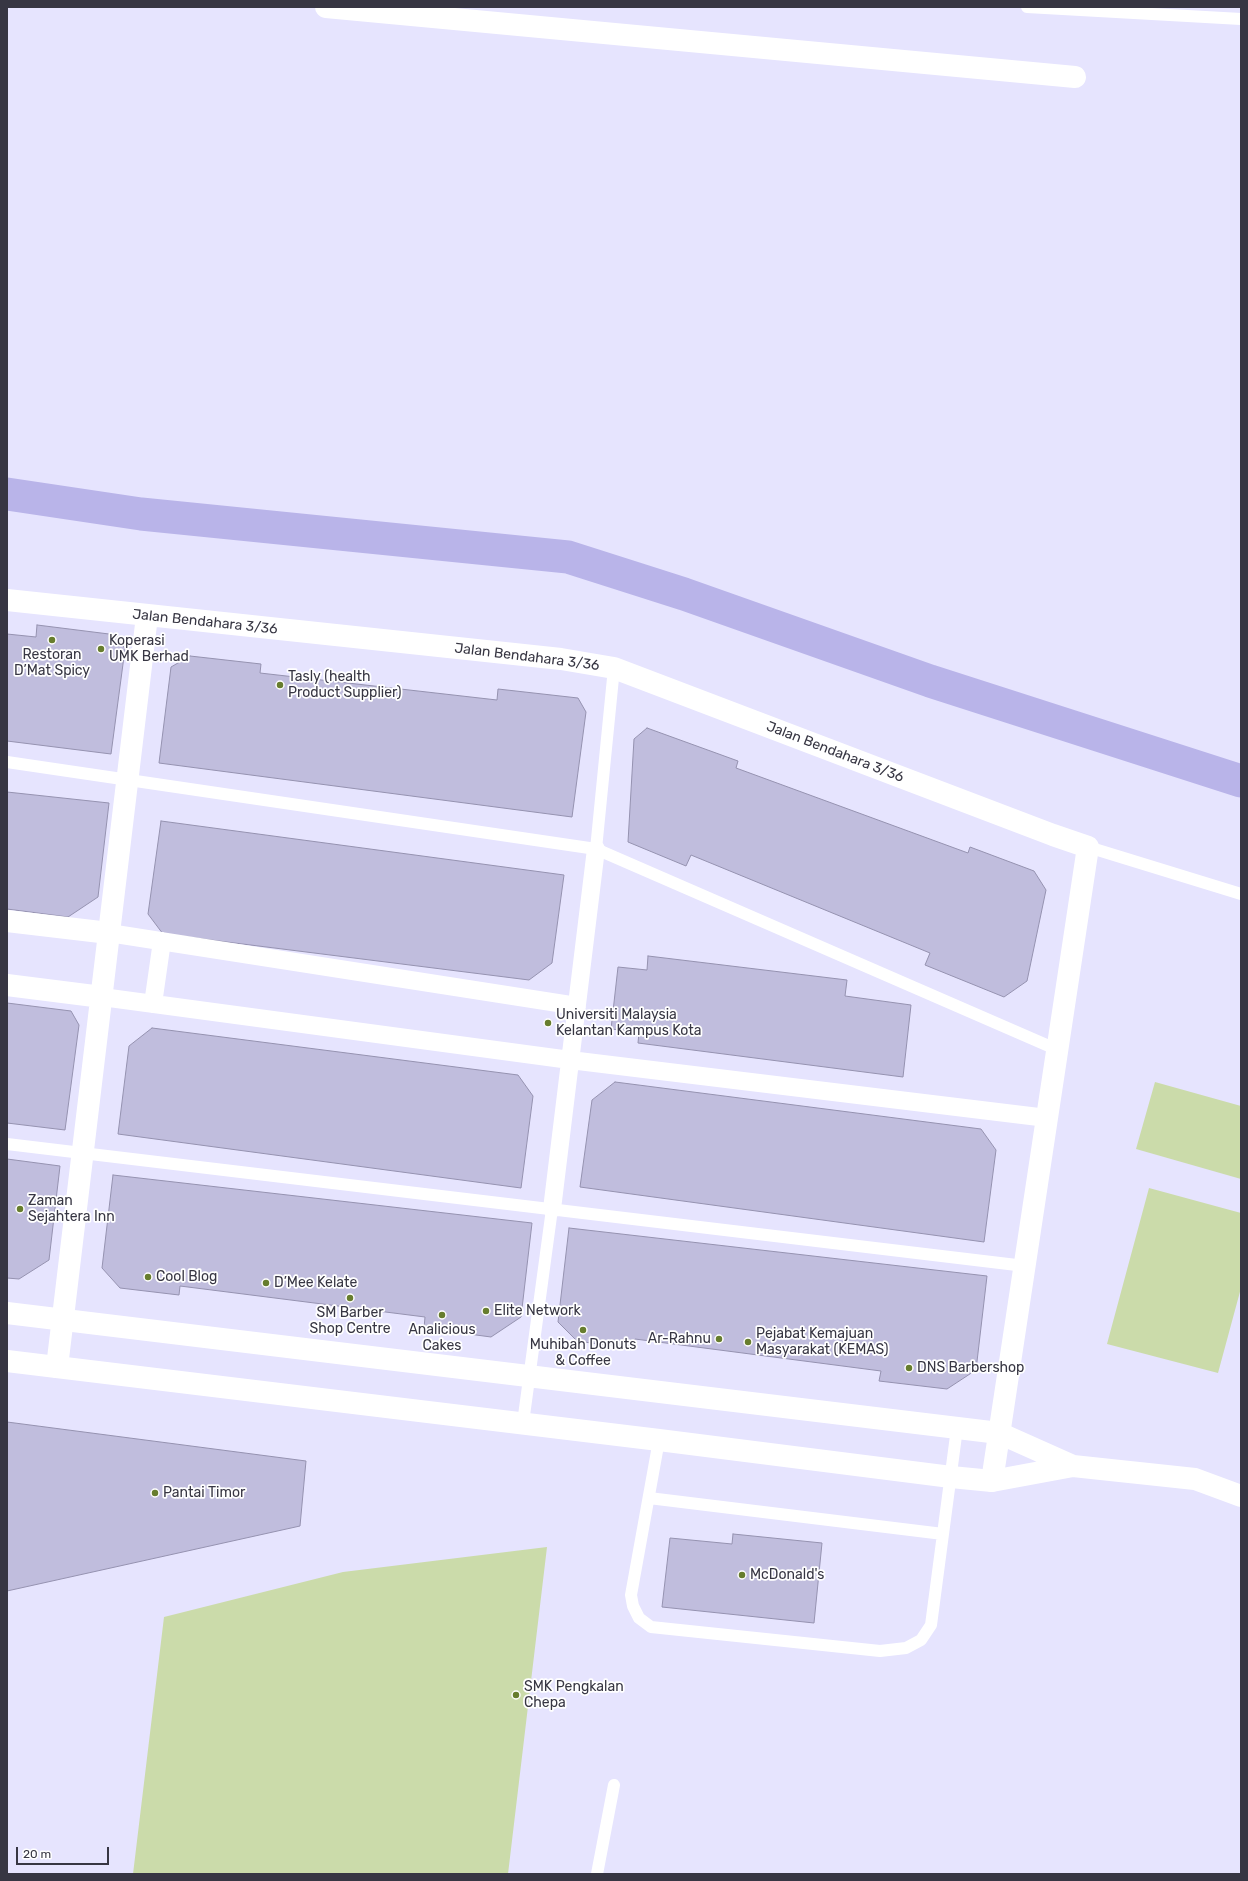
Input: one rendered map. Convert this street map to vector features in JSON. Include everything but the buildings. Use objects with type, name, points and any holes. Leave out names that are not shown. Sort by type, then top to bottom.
[{"type":"street","points":[[326,7],[1075,77]]},
{"type":"street","name":"Jalan Bendahara 3/36","points":[[7,600],[561,659],[614,668],[1088,847]]},
{"type":"street","points":[[58,1367],[82,1154],[147,616]]},
{"type":"street","points":[[992,1481],[1088,847]]},
{"type":"street","points":[[552,1209],[596,849]]},
{"type":"street","points":[[7,921],[109,933],[577,1006]]},
{"type":"street","points":[[153,1004],[162,941]]},
{"type":"street","points":[[7,985],[570,1060],[1047,1118]]},
{"type":"street","points":[[7,1313],[999,1433],[1073,1466]]},
{"type":"street","points":[[7,1361],[523,1423],[950,1477],[992,1481],[1073,1466],[1195,1479],[1241,1496]]},
{"type":"lane","points":[[1027,7],[1241,19]]},
{"type":"lane","points":[[596,849],[614,668]]},
{"type":"lane","points":[[7,762],[596,849],[1058,1050]]},
{"type":"lane","points":[[1088,847],[1241,894]]},
{"type":"lane","points":[[7,1144],[1025,1266]]},
{"type":"lane","points":[[523,1423],[552,1209]]},
{"type":"lane","points":[[659,1440],[631,1595],[633,1606],[639,1618],[651,1627],[880,1650],[906,1648],[921,1640],[931,1625],[957,1428]]},
{"type":"lane","points":[[649,1498],[943,1534]]},
{"type":"lane","points":[[597,1874],[614,1785]]},
{"type":"green space","points":[[1155,1082],[1241,1106],[1241,1179],[1136,1149]]},
{"type":"green space","points":[[1149,1188],[1241,1213],[1241,1288],[1218,1373],[1107,1344]]},
{"type":"green space","points":[[547,1547],[508,1874],[133,1874],[164,1617],[343,1572]]},
{"type":"waterway","points":[[7,494],[141,514],[568,557],[684,594],[930,681],[1241,781]]},
{"type":"place","name":"Restoran D’Mat Spicy","points":[[52,640]]},
{"type":"place","name":"Koperasi UMK Berhad","points":[[101,649]]},
{"type":"place","name":"Tasly (health Product Supplier)","points":[[280,685]]},
{"type":"place","name":"Universiti Malaysia Kelantan Kampus Kota","points":[[548,1023]]},
{"type":"place","name":"Zaman Sejahtera Inn","points":[[20,1209]]},
{"type":"place","name":"Cool Blog","points":[[148,1277]]},
{"type":"place","name":"D’Mee Kelate","points":[[266,1283]]},
{"type":"place","name":"SM Barber Shop Centre","points":[[350,1298]]},
{"type":"place","name":"Elite Network","points":[[486,1311]]},
{"type":"place","name":"Analicious Cakes","points":[[442,1315]]},
{"type":"place","name":"Muhibah Donuts & Coffee","points":[[583,1330]]},
{"type":"place","name":"Ar-Rahnu","points":[[719,1339]]},
{"type":"place","name":"Pejabat Kemajuan Masyarakat (KEMAS)","points":[[748,1342]]},
{"type":"place","name":"DNS Barbershop","points":[[909,1368]]},
{"type":"place","name":"Pantai Timor","points":[[155,1493]]},
{"type":"place","name":"McDonald's","points":[[742,1575]]},
{"type":"place","name":"SMK Pengkalan Chepa","points":[[516,1695]]}]
